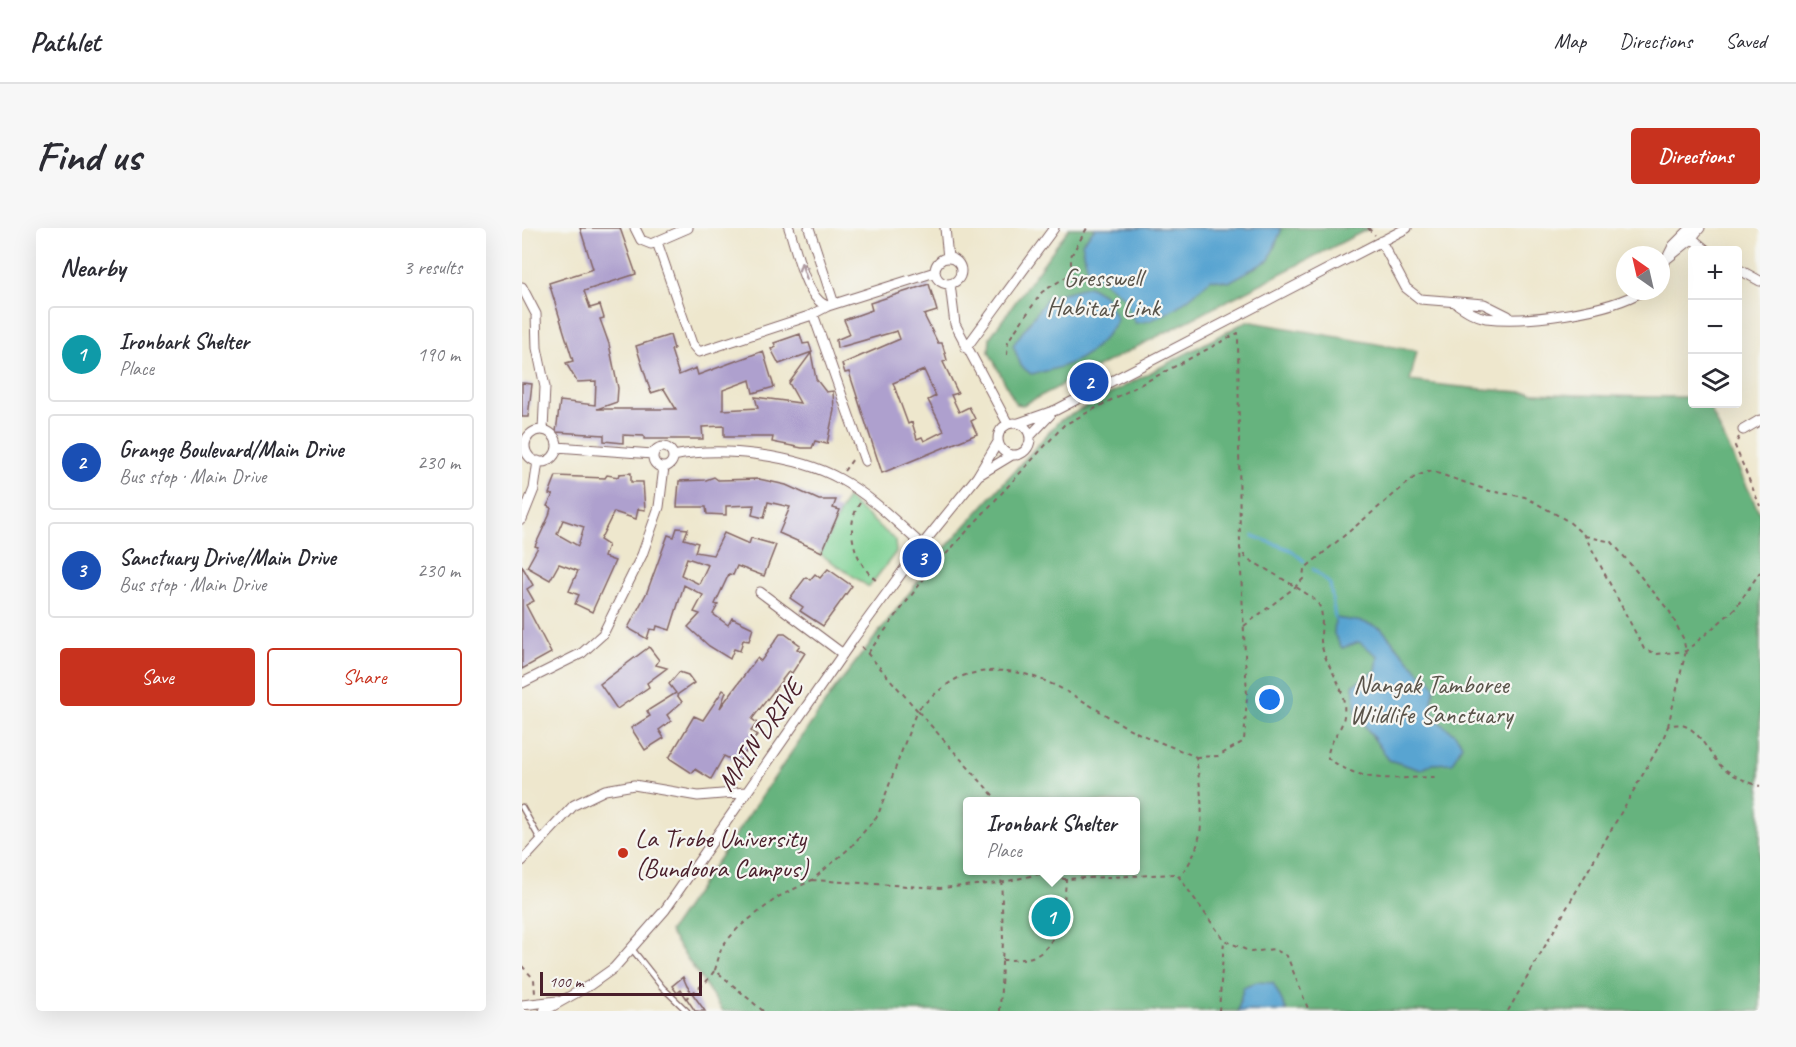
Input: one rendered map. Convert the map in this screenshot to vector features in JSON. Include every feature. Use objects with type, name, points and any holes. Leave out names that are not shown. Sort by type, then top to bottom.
[{"type":"street","points":[[634,228],[646,243],[657,242],[688,228]]},
{"type":"street","points":[[789,228],[812,294],[821,304],[831,305]]},
{"type":"street","points":[[809,228],[831,305]]},
{"type":"street","points":[[945,228],[948,258]]},
{"type":"street","points":[[966,348],[1054,228]]},
{"type":"street","points":[[1056,410],[1030,435],[1026,450],[1012,455],[1003,451],[998,442],[1000,431],[1008,424],[1019,423],[1056,410],[1407,228]]},
{"type":"street","points":[[1670,253],[1673,246],[1700,228]]},
{"type":"street","points":[[1690,233],[1702,246]]},
{"type":"street","points":[[1381,241],[1412,294],[1427,302],[1456,304],[1479,316],[1545,317],[1624,300]]},
{"type":"street","points":[[657,242],[692,344],[699,352],[813,314],[831,305],[935,272]]},
{"type":"street","points":[[948,258],[957,261],[961,269],[959,278],[950,284],[941,282],[935,272],[938,263],[948,258]]},
{"type":"street","points":[[1742,272],[1760,281]]},
{"type":"street","points":[[950,284],[955,324],[1008,424]]},
{"type":"street","points":[[522,286],[536,314],[537,348],[544,387],[543,430]]},
{"type":"street","points":[[813,314],[863,458]]},
{"type":"street","points":[[1743,430],[1760,420]]},
{"type":"street","points":[[1019,423],[1030,435]]},
{"type":"street","points":[[543,430],[552,435],[557,447],[548,460],[538,461],[529,456],[524,444],[531,434],[543,430]]},
{"type":"street","name":"MAIN DRIVE","points":[[544,1011],[601,978],[632,950],[665,910],[854,638],[922,545],[977,477],[998,442]]},
{"type":"street","points":[[557,447],[653,454]]},
{"type":"street","points":[[657,448],[670,449],[673,456],[671,463],[664,467],[655,462],[653,454],[657,448]]},
{"type":"street","points":[[673,456],[731,453],[776,457],[839,478],[866,495],[922,545]]},
{"type":"street","name":"MAIN DRIVE","points":[[977,477],[1012,455]]},
{"type":"street","points":[[522,519],[534,489],[538,461]]},
{"type":"street","points":[[522,683],[582,653],[603,634],[642,555],[659,507],[664,467]]},
{"type":"street","points":[[760,592],[843,654]]},
{"type":"street","points":[[522,861],[579,800],[616,787],[634,785],[698,796],[746,792]]},
{"type":"street","name":"MAIN DRIVE","points":[[522,1008],[562,1000]]},
{"type":"lane","points":[[522,807],[541,842]]},
{"type":"lane","points":[[632,950],[678,1004],[687,1011]]},
{"type":"path","points":[[1006,355],[1008,341],[1042,292],[1071,274],[1071,256],[1086,228]]},
{"type":"path","points":[[678,1004],[706,982],[715,970],[722,946],[739,927],[778,897],[812,880],[851,847],[878,815],[917,710],[937,693],[965,676],[996,672],[1026,674],[1047,679],[1137,732],[1196,757],[1218,756],[1244,741],[1247,696],[1240,549],[1238,333],[1064,424],[926,576],[868,653]]},
{"type":"path","points":[[1743,430],[1735,446],[1760,506]]},
{"type":"path","points":[[839,478],[850,461],[863,458]]},
{"type":"path","points":[[1244,626],[1294,588],[1303,579],[1304,569],[1416,476],[1431,471],[1490,491],[1525,497],[1568,521],[1585,536],[1644,649],[1657,654],[1686,651],[1735,609],[1760,572]]},
{"type":"path","points":[[866,495],[852,516],[851,531],[863,564],[878,582]]},
{"type":"path","points":[[1508,1011],[1663,739],[1686,651],[1670,612],[1612,542],[1585,536]]},
{"type":"path","points":[[1240,549],[1246,558],[1317,602],[1322,616],[1320,641],[1323,652],[1337,676],[1344,703],[1344,719],[1327,748],[1328,758],[1338,766],[1375,779],[1439,777]]},
{"type":"path","points":[[854,638],[995,797]]},
{"type":"path","points":[[1668,726],[1679,722],[1688,725],[1724,768],[1760,786]]},
{"type":"path","points":[[1179,877],[1193,861],[1202,830],[1196,757]]},
{"type":"path","points":[[1051,875],[1066,879],[1175,874],[1224,940],[1251,952],[1274,949],[1287,956],[1309,1011]]},
{"type":"path","points":[[1000,1011],[1001,875]]},
{"type":"path","points":[[812,880],[940,888],[1000,883],[1034,875]]},
{"type":"path","points":[[1002,960],[1021,960],[1043,951],[1054,935],[1061,913],[1066,879]]},
{"type":"path","points":[[1219,1011],[1224,940]]},
{"type":"path","points":[[522,966],[534,979],[534,1005]]},
{"type":"path","points":[[715,970],[763,1011]]},
{"type":"green space","name":"Gresswell Habitat Link","points":[[1069,228],[1370,228],[1023,405],[1016,404],[989,352],[990,337]]},
{"type":"green space","name":"Nangak Tamboree Wildlife Sanctuary","points":[[1247,321],[1417,351],[1410,381],[1551,394],[1688,397],[1688,408],[1710,408],[1760,514],[1760,1011],[723,1011],[669,932],[834,690],[938,556],[1059,421]]},
{"type":"green space","points":[[847,498],[895,540],[896,552],[869,587],[820,554]]},
{"type":"water","points":[[1095,228],[1280,228],[1281,231],[1269,260],[1229,282],[1211,279],[1186,301],[1166,314],[1156,319],[1135,323],[1124,297],[1087,268],[1082,243]]},
{"type":"water","points":[[1089,286],[1106,296],[1117,320],[1100,343],[1081,358],[1059,368],[1031,374],[1021,366],[1013,345],[1048,297]]},
{"type":"water","points":[[1335,618],[1363,622],[1381,628],[1421,674],[1428,675],[1435,688],[1432,711],[1435,718],[1452,731],[1462,745],[1452,763],[1432,764],[1421,770],[1389,760],[1356,713],[1353,685],[1376,671],[1378,656],[1359,642],[1342,648],[1334,634]]},
{"type":"water","points":[[1257,982],[1273,983],[1287,1011],[1238,1011],[1243,988]]},
{"type":"building","points":[[580,228],[620,228],[636,274],[584,291],[590,308],[600,305],[604,318],[600,319],[609,344],[618,388],[617,402],[597,409],[676,409],[664,389],[651,393],[636,346],[670,335],[674,349],[671,350],[679,375],[696,368],[698,375],[763,351],[774,387],[753,393],[750,380],[723,390],[723,410],[758,408],[755,397],[800,403],[789,383],[811,353],[816,379],[826,392],[833,391],[834,410],[827,444],[815,441],[812,448],[802,448],[772,442],[773,437],[724,437],[724,426],[702,427],[703,439],[644,439],[644,436],[623,435],[623,443],[604,441],[604,435],[556,432],[560,401],[595,405],[596,381],[577,382],[566,363],[573,361],[549,283],[593,269]]},
{"type":"building","points":[[929,284],[937,311],[924,315],[938,343],[942,343],[947,360],[943,362],[958,393],[951,395],[959,412],[969,407],[975,419],[971,421],[977,434],[882,473],[849,372],[845,373],[842,364],[900,339],[897,331],[837,348],[836,340],[850,334],[844,320],[872,310],[870,303]],"holes":[[[924,370],[936,396],[928,400],[944,431],[924,441],[922,437],[917,439],[912,422],[908,424],[893,383]]]},
{"type":"building","points":[[800,334],[803,344],[809,343],[812,352],[779,364],[771,349],[776,347],[774,343]]},
{"type":"building","points":[[522,383],[532,384],[528,417],[522,417]]},
{"type":"building","points":[[631,473],[631,482],[643,482],[645,510],[638,509],[636,519],[614,512],[600,540],[608,545],[604,557],[615,561],[592,612],[575,604],[579,595],[569,591],[578,571],[559,564],[550,580],[527,567],[538,547],[535,546],[549,516],[551,508],[547,506],[553,495],[549,494],[556,476],[605,478],[607,475],[618,477],[619,474]],"holes":[[[563,520],[584,527],[578,546],[557,534]]]},
{"type":"building","points":[[714,477],[718,480],[759,479],[786,485],[819,500],[836,500],[833,508],[840,510],[822,552],[779,533],[790,507],[768,502],[764,518],[752,515],[754,505],[726,506],[726,515],[707,514],[706,507],[677,507],[679,481],[706,480]]},
{"type":"building","points":[[677,528],[688,529],[684,539],[698,543],[695,552],[713,555],[724,533],[749,544],[751,538],[776,545],[764,576],[737,566],[733,575],[729,574],[715,604],[718,605],[713,614],[728,625],[732,618],[753,628],[749,641],[743,640],[740,651],[734,649],[730,659],[709,646],[688,627],[700,614],[694,612],[703,595],[684,585],[670,630],[657,626],[656,630],[650,629],[647,639],[628,628],[647,592],[668,535],[674,537]],"holes":[[[687,558],[708,565],[699,584],[681,575]]]},
{"type":"building","points":[[522,566],[533,585],[527,589],[534,601],[526,605],[551,653],[522,669]]},
{"type":"building","points":[[828,569],[852,586],[823,626],[800,611],[803,607],[790,598],[806,577],[810,580],[815,574],[820,578]]},
{"type":"building","points":[[780,634],[785,634],[800,645],[797,649],[805,653],[792,673],[789,671],[752,719],[757,723],[751,731],[757,735],[738,763],[724,756],[711,779],[695,769],[692,773],[669,758],[694,716],[703,720],[723,690],[726,692],[720,708],[757,658],[761,661]]},
{"type":"building","points":[[649,647],[659,660],[656,665],[667,668],[647,683],[649,687],[617,709],[600,684]]},
{"type":"building","points":[[679,672],[688,675],[694,683],[677,695],[682,702],[667,715],[671,721],[659,730],[664,738],[645,750],[631,728],[650,716],[647,711],[676,693],[669,684]]},
{"type":"building","points":[[1049,907],[1059,910],[1054,928],[1042,924]]},
{"type":"building","points":[[683,977],[705,1011],[695,1011],[681,990],[677,993],[672,986]]},
{"type":"waterway","points":[[1253,536],[1291,550],[1304,561]]},
{"type":"waterway","points":[[1313,569],[1330,584],[1335,618]]},
{"type":"place","name":"Grange Boulevard/Main Drive","points":[[1089,382]]},
{"type":"place","name":"Sanctuary Drive/Main Drive","points":[[922,558]]},
{"type":"place","name":"La Trobe University (Bundoora Campus)","points":[[623,853]]},
{"type":"place","name":"Ironbark Shelter","points":[[1051,917]]}]
